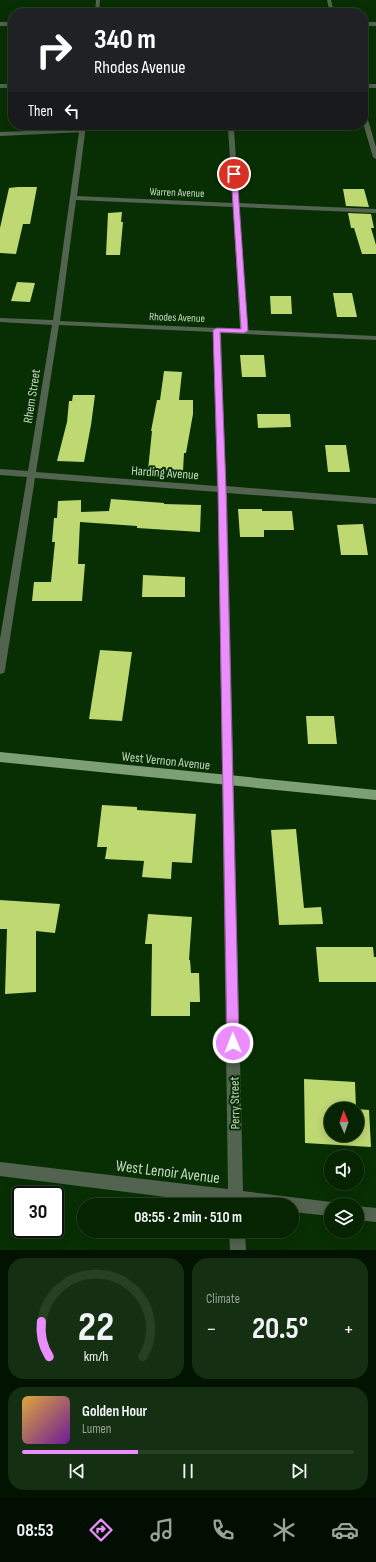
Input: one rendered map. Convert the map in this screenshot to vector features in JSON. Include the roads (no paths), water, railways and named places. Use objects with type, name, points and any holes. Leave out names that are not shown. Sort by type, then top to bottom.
[{"type":"main road","name":"West Vernon Avenue","points":[[0,757],[376,795]]},
{"type":"street","name":"Rhem Street","points":[[0,670],[56,323],[83,130]]},
{"type":"street","points":[[231,130],[244,331]]},
{"type":"street","points":[[368,130],[376,156]]},
{"type":"street","name":"Warren Avenue","points":[[73,198],[376,211]]},
{"type":"street","name":"Rhodes Avenue","points":[[0,320],[376,338]]},
{"type":"street","name":"Perry Street","points":[[217,330],[222,489],[236,1198]]},
{"type":"street","name":"Harding Avenue","points":[[0,472],[376,501]]},
{"type":"street","name":"West Lenoir Avenue","points":[[0,1169],[214,1198]]},
{"type":"street","name":"West Lenoir Avenue","points":[[299,1206],[324,1208]]},
{"type":"street","points":[[364,1214],[376,1215]]},
{"type":"street","points":[[237,1238],[238,1250]]},
{"type":"lane","points":[[0,134],[55,130]]}]
